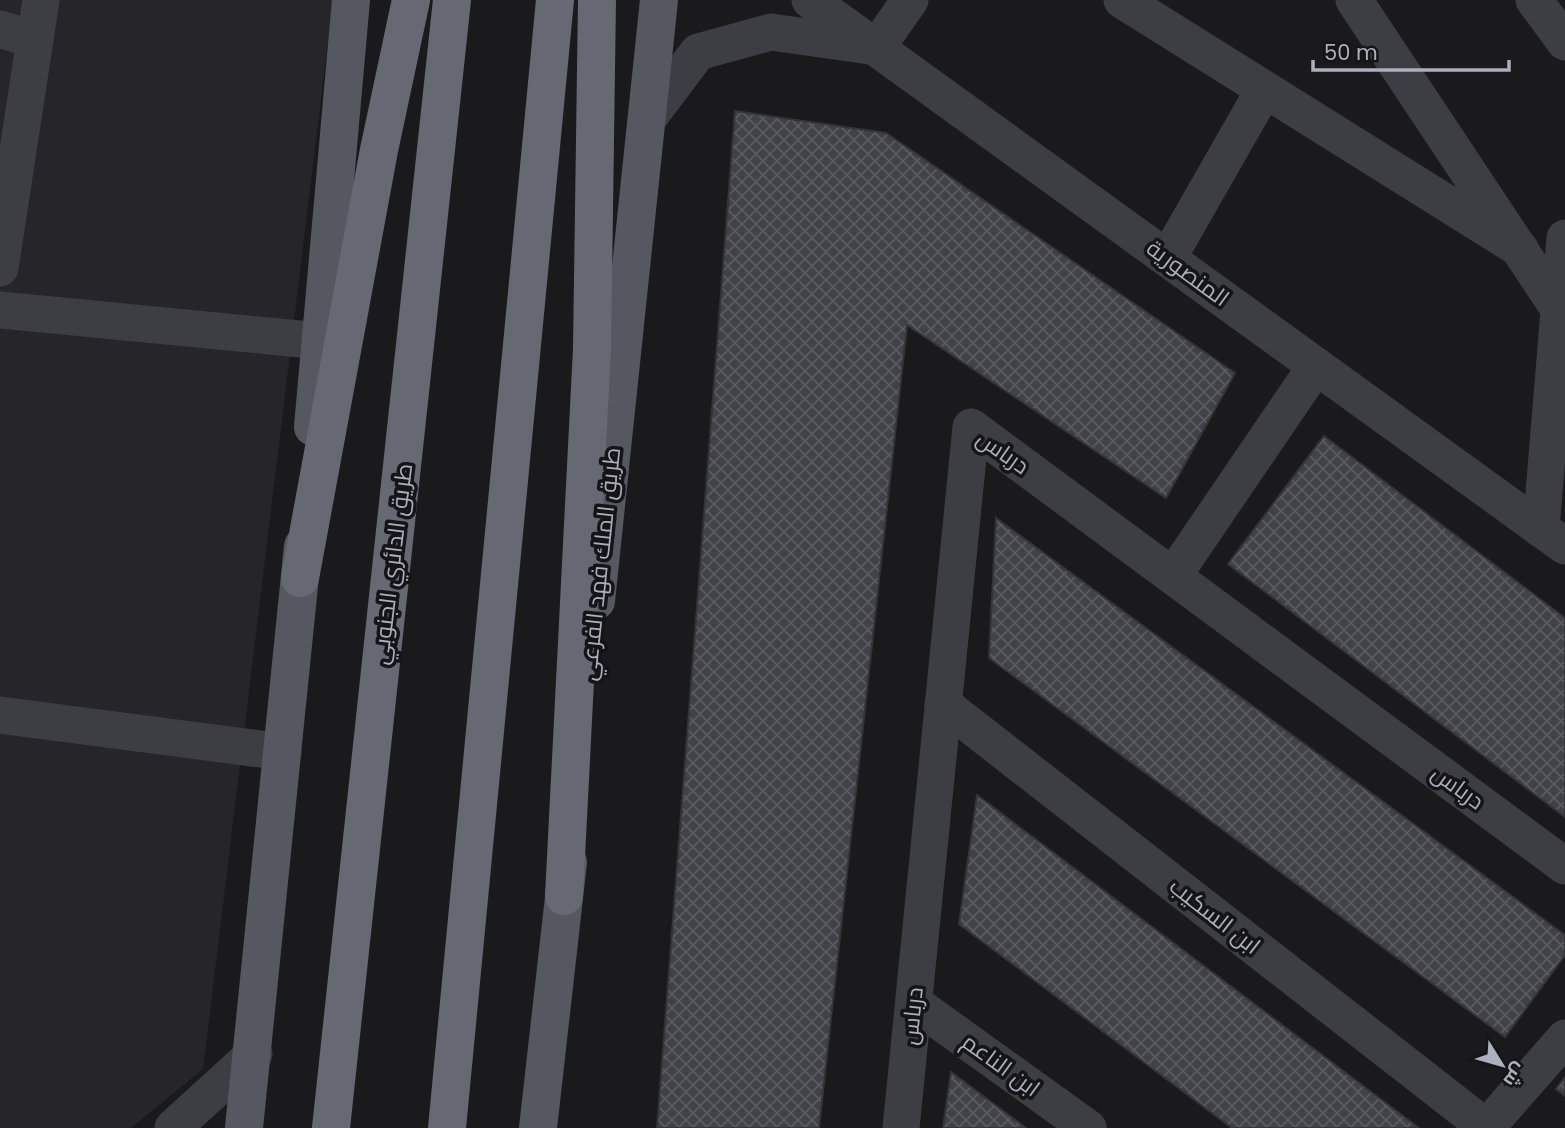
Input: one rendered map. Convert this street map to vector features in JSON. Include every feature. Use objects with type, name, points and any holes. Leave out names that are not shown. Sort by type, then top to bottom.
[{"type":"highway","points":[[300,578],[379,150],[411,0]]},
{"type":"highway","name":"طريق الدائري الجنوبي","points":[[331,1128],[370,753],[416,363],[452,0]]},
{"type":"highway","points":[[447,1128],[555,0]]},
{"type":"highway","points":[[564,896],[592,349],[597,0]]},
{"type":"main road","points":[[244,1128],[254,1054],[300,578],[351,0]]},
{"type":"main road","name":"طريق الملك فهد الفرعي","points":[[538,1128],[659,0]]},
{"type":"street","points":[[0,268],[41,0]]},
{"type":"street","name":"المنصورية","points":[[810,0],[1553,538]]},
{"type":"street","points":[[646,121],[698,52],[771,32],[877,47],[910,0]]},
{"type":"street","points":[[1122,0],[1520,249]]},
{"type":"street","points":[[1354,0],[1559,309]]},
{"type":"street","points":[[1534,0],[1565,41]]},
{"type":"street","points":[[0,29],[35,40]]},
{"type":"street","points":[[1168,258],[1264,89]]},
{"type":"street","points":[[1553,538],[1559,309],[1565,238]]},
{"type":"street","points":[[0,310],[321,341]]},
{"type":"street","points":[[1173,576],[1316,366]]},
{"type":"street","name":"درباس","points":[[901,1128],[971,427],[1565,866]]},
{"type":"street","name":"ابن السكيب","points":[[943,704],[1487,1128]]},
{"type":"street","points":[[0,715],[283,752]]},
{"type":"street","name":"ابن الناعم","points":[[914,1003],[1088,1128]]},
{"type":"street","points":[[1487,1128],[1565,1038]]},
{"type":"street","points":[[173,1128],[254,1054]]},
{"type":"shaded area","points":[[0,0],[333,0],[203,1069],[131,1128],[0,1128]]},
{"type":"building","points":[[735,111],[886,133],[1235,373],[1166,498],[907,325],[819,1128],[657,1128]]},
{"type":"building","points":[[1324,436],[1565,618],[1565,817],[1228,564]]},
{"type":"building","points":[[996,518],[1565,935],[1565,955],[1505,1037],[989,658]]},
{"type":"building","points":[[977,795],[1419,1128],[1232,1128],[959,924]]},
{"type":"building","points":[[951,1072],[1026,1128],[943,1128]]},
{"type":"building","points":[[1565,1077],[1565,1096],[1556,1089]]}]
